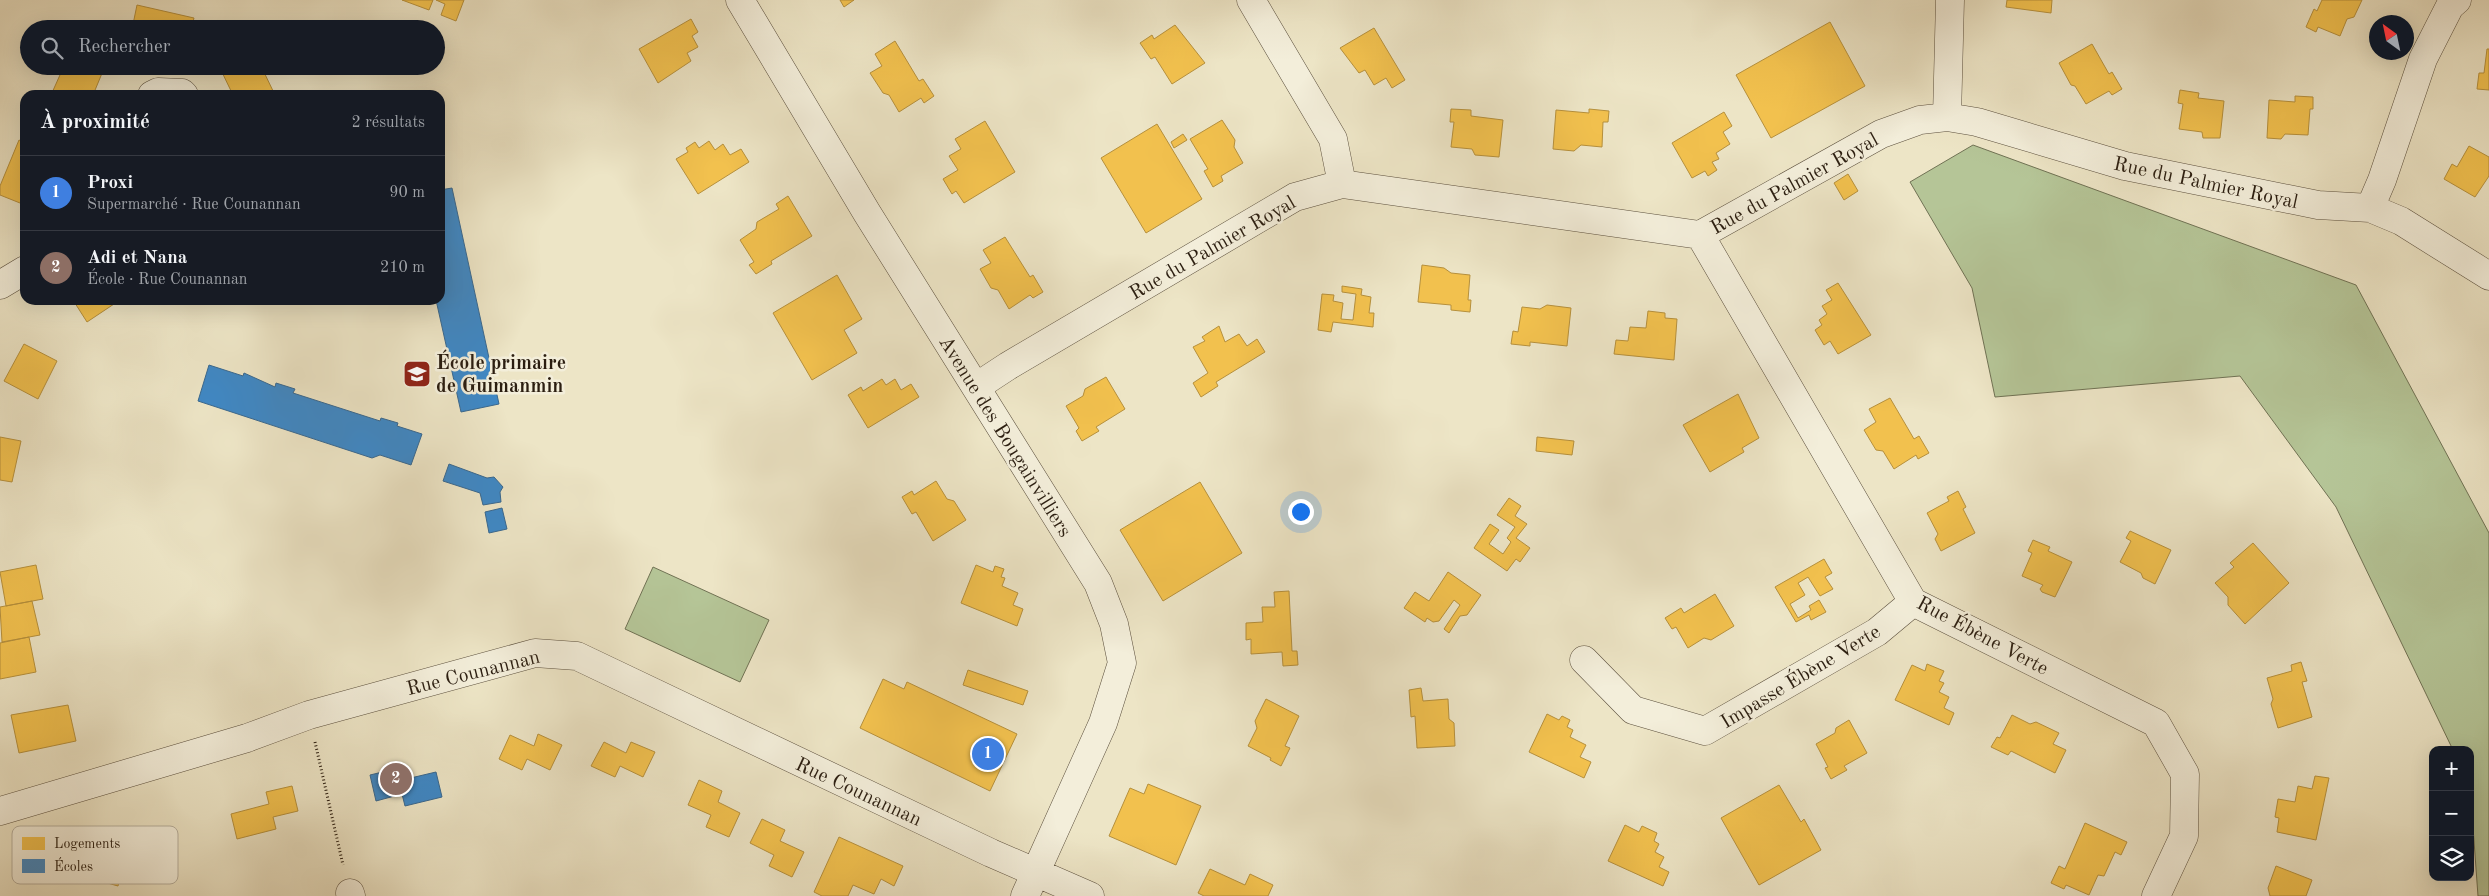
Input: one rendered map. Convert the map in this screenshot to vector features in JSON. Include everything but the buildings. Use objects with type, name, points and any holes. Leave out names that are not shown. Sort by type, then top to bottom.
[{"type":"street","name":"Avenue des Bougainvilliers","points":[[740,0],[867,213],[1098,583],[1114,624],[1122,663],[1103,724],[1055,834],[1030,884]]},
{"type":"street","points":[[1251,0],[1333,139],[1342,184]]},
{"type":"street","points":[[1947,117],[1950,0]]},
{"type":"street","points":[[2370,208],[2382,180],[2423,59],[2450,6],[2457,0]]},
{"type":"street","name":"Rue du Palmier Royal","points":[[976,387],[1008,366],[1295,197],[1342,184],[1700,235],[1881,134],[1920,120],[1947,117],[1977,122],[2125,166],[2318,205],[2370,208],[2401,221],[2489,276]]},
{"type":"street","name":"Rue Ébène Verte","points":[[1700,235],[1913,602],[2156,724],[2185,774],[2184,836],[2156,896]]},
{"type":"street","points":[[0,286],[20,273]]},
{"type":"street","name":"Impasse Ébène Verte","points":[[1584,660],[1633,710],[1705,731],[1877,632],[1913,602]]},
{"type":"street","name":"Rue Counannan","points":[[0,812],[246,738],[310,715],[535,653],[577,656],[1030,884],[1090,896]]},
{"type":"path","points":[[310,715],[350,894]]},
{"type":"green space","points":[[1973,145],[2356,285],[2489,533],[2489,896],[2478,896],[2474,841],[2474,746],[2451,746],[2336,507],[2240,376],[1995,397],[1972,288],[1910,182]]},
{"type":"green space","points":[[653,567],[769,620],[740,682],[625,629]]},
{"type":"place","name":"École primaire de Guimanmin","points":[[417,374]]},
{"type":"place","name":"Proxi","points":[[988,754]]},
{"type":"place","name":"Adi et Nana","points":[[396,779]]}]
